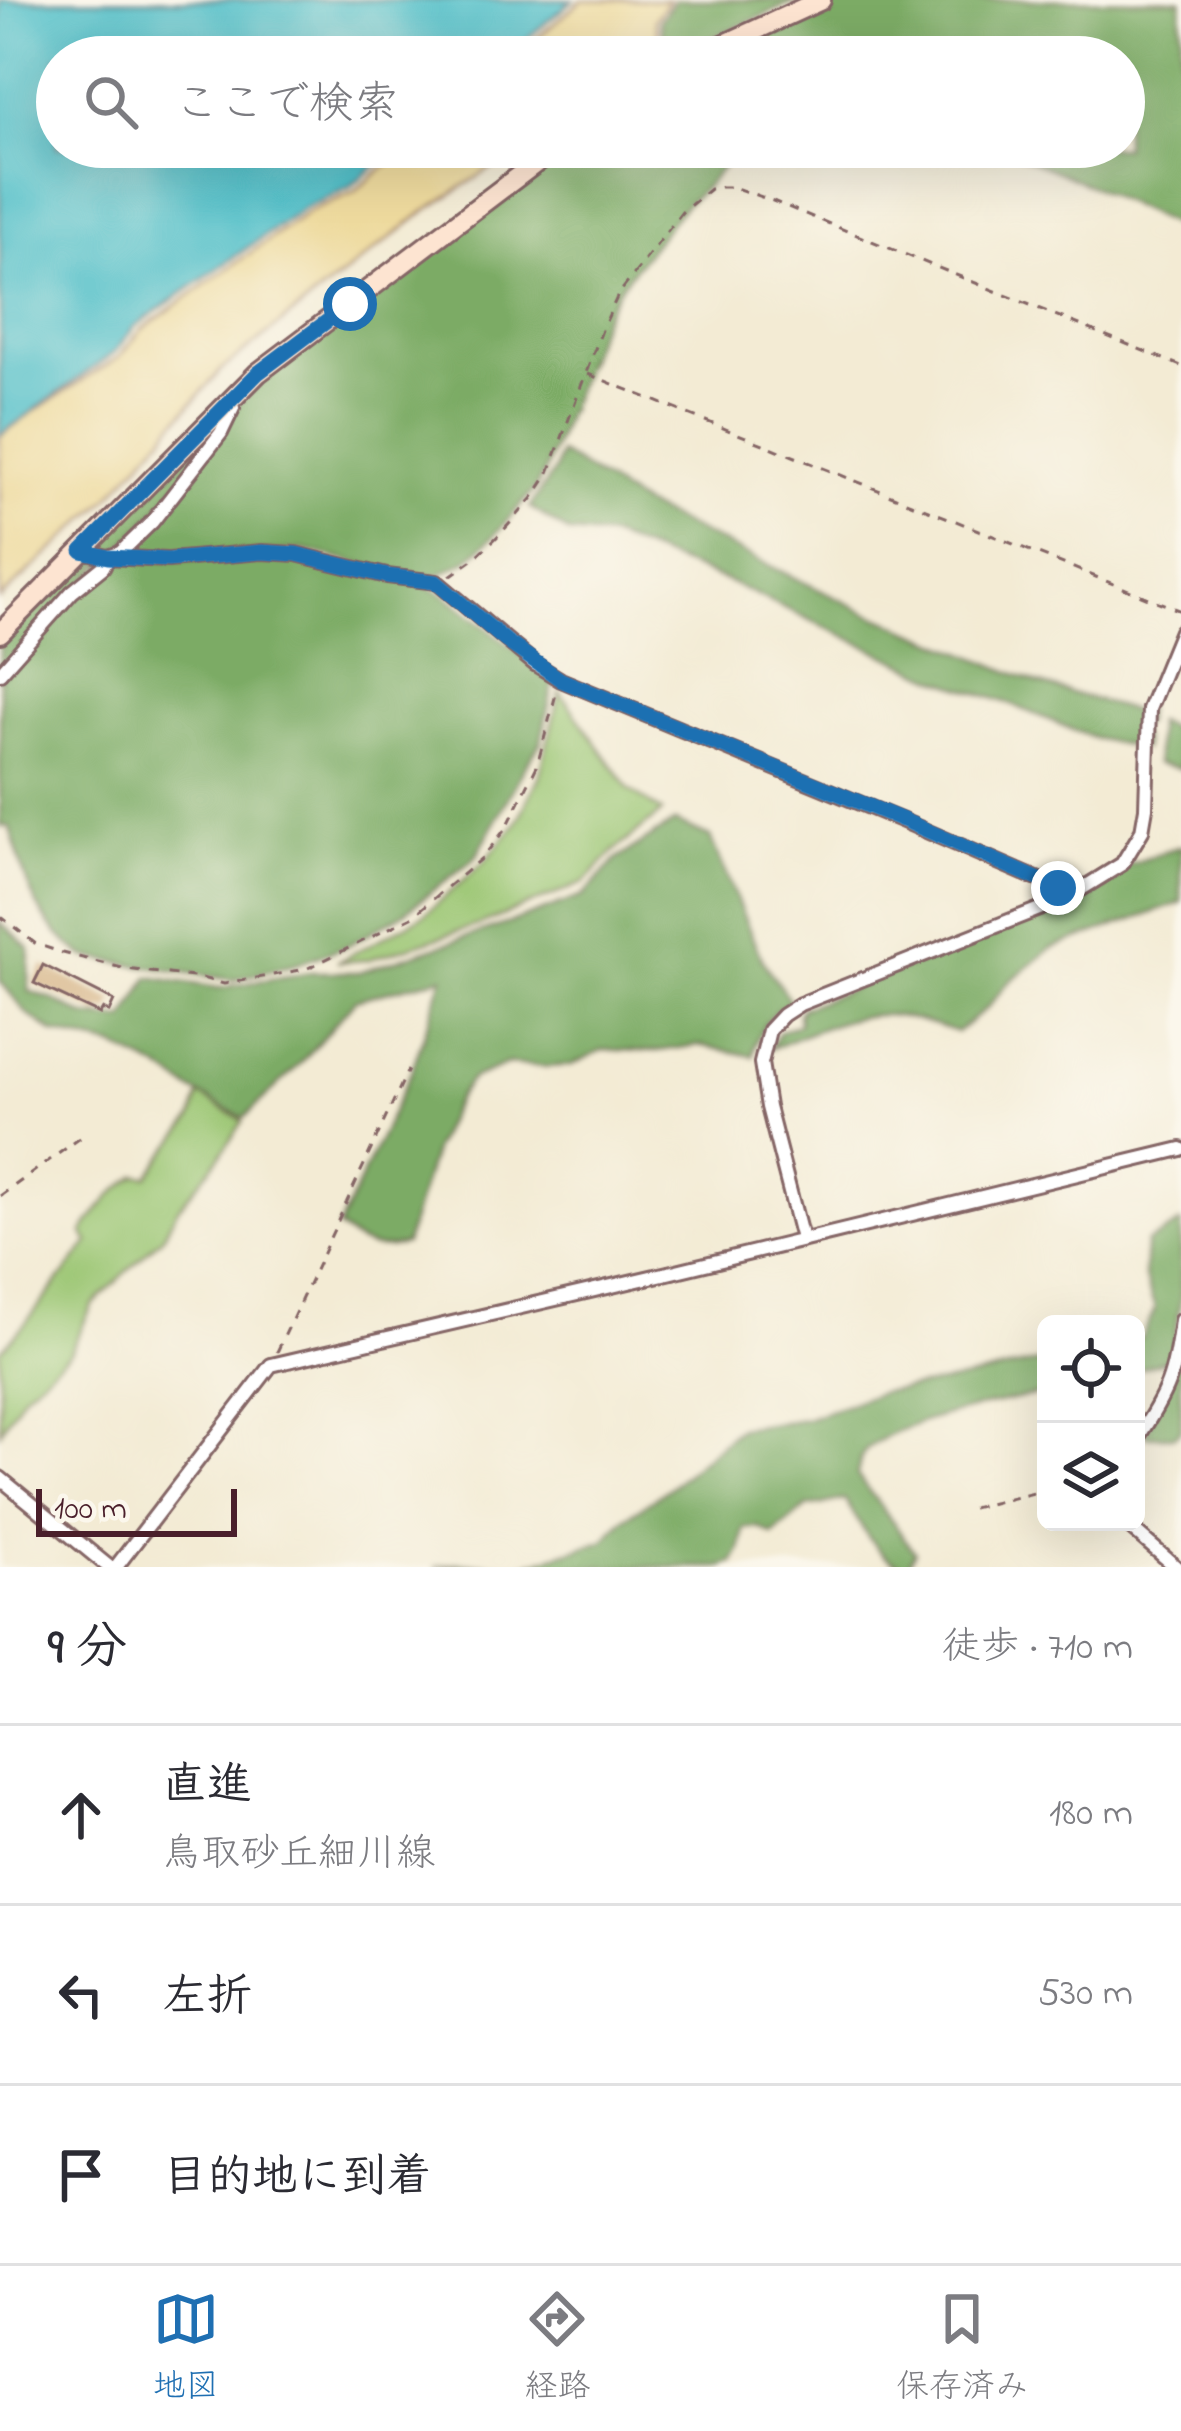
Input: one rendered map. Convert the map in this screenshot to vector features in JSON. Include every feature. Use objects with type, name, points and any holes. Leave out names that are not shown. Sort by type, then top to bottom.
[{"type":"main road","points":[[742,36],[820,0]]},
{"type":"main road","points":[[0,633],[258,373],[528,168]]},
{"type":"street","points":[[0,673],[72,592],[152,522],[209,449],[233,408]]},
{"type":"street","points":[[82,551],[168,560],[296,554],[387,576],[436,582],[561,680],[1024,872],[1058,888],[1067,898]]},
{"type":"street","points":[[802,1239],[760,1063],[769,1030],[800,1004],[1067,898],[1122,864],[1142,831],[1149,710],[1181,631]]},
{"type":"street","points":[[0,1478],[112,1567],[271,1365],[1181,1149]]},
{"type":"street","points":[[1145,1425],[1175,1367],[1181,1319]]},
{"type":"street","points":[[1134,1531],[1176,1567]]},
{"type":"path","points":[[436,582],[474,559],[532,499],[548,475],[618,295],[682,212],[710,189],[733,187],[773,202],[1181,366]]},
{"type":"path","points":[[586,373],[1181,611]]},
{"type":"path","points":[[0,916],[36,944],[126,969],[224,985],[306,969],[412,917],[484,857],[507,826],[536,766],[561,680]]},
{"type":"path","points":[[271,1365],[408,1070]]},
{"type":"path","points":[[0,1196],[83,1136]]},
{"type":"path","points":[[972,1508],[1037,1492]]},
{"type":"green space","points":[[675,0],[800,0],[716,36],[663,36],[660,20]]},
{"type":"green space","points":[[839,0],[1181,0],[1181,229],[1048,168],[1145,168],[1145,36],[759,36]]},
{"type":"green space","points":[[541,168],[722,168],[682,208],[618,289],[534,490],[492,538],[465,562],[439,575],[413,577],[304,550],[171,557],[123,554],[237,405],[277,368]]},
{"type":"green space","points":[[229,412],[182,483],[117,553],[100,548],[100,544]]},
{"type":"green space","points":[[560,453],[641,504],[868,613],[1037,683],[1133,711],[1146,709],[1138,730],[1143,749],[1093,738],[942,681],[726,581],[612,537],[569,533],[530,507]]},
{"type":"green space","points":[[284,556],[424,585],[445,595],[554,680],[541,742],[476,857],[404,913],[345,947],[233,980],[85,957],[43,914],[27,883],[9,826],[0,827],[0,677],[109,561]]},
{"type":"green space","points":[[104,561],[0,671],[0,643],[73,569]]},
{"type":"green space","points":[[560,692],[630,790],[662,812],[584,883],[482,924],[367,960],[337,962],[424,915],[484,862],[516,824],[539,777]]},
{"type":"green space","points":[[1156,722],[1181,731],[1181,769],[1156,764]]},
{"type":"green space","points":[[675,822],[710,837],[762,960],[791,1002],[765,1024],[753,1056],[699,1045],[658,1051],[602,1050],[571,1065],[508,1064],[471,1079],[434,1148],[405,1244],[369,1246],[338,1228],[412,1070],[443,977],[355,1000],[300,1064],[244,1118],[114,1047],[54,1033],[27,1014],[0,981],[0,922],[30,949],[29,991],[85,1016],[125,1020],[149,977],[220,988],[310,972],[359,972],[583,896],[616,860]]},
{"type":"green space","points":[[1181,846],[1181,903],[1052,948],[957,1032],[910,1018],[868,1016],[770,1049],[779,1032],[799,1024],[802,1008],[1090,895],[1128,865]]},
{"type":"green space","points":[[200,1095],[243,1121],[178,1208],[163,1236],[92,1306],[70,1352],[24,1393],[0,1432],[0,1351],[89,1243],[83,1233],[100,1208],[137,1175],[148,1176],[192,1119]]},
{"type":"green space","points":[[1181,1223],[1181,1294],[1172,1358],[1145,1367],[1145,1331],[1155,1309],[1144,1276],[1146,1243]]},
{"type":"green space","points":[[1181,1348],[1181,1430],[1174,1436],[1145,1436]]},
{"type":"green space","points":[[1037,1362],[1037,1395],[918,1424],[873,1445],[861,1457],[857,1475],[915,1552],[906,1567],[878,1549],[845,1500],[807,1507],[773,1535],[758,1527],[744,1528],[733,1563],[720,1567],[435,1567],[457,1563],[520,1566],[603,1541],[626,1517],[668,1489],[739,1428],[806,1419],[881,1392]]},
{"type":"sand","points":[[582,0],[669,0],[655,19],[658,36],[539,36]]},
{"type":"sand","points":[[383,168],[492,168],[427,210],[221,370],[107,500],[0,599],[0,436],[119,357],[142,329],[310,211],[354,192]]},
{"type":"water","points":[[0,0],[573,0],[530,36],[36,36],[36,168],[373,168],[350,187],[303,209],[134,327],[114,353],[0,435]]},
{"type":"building","points":[[43,965],[114,1001],[109,1012],[103,1009],[100,1014],[34,983]]},
{"type":"route","points":[[350,304],[258,373],[82,551],[168,560],[296,554],[387,576],[436,582],[561,680],[1058,888]]}]
